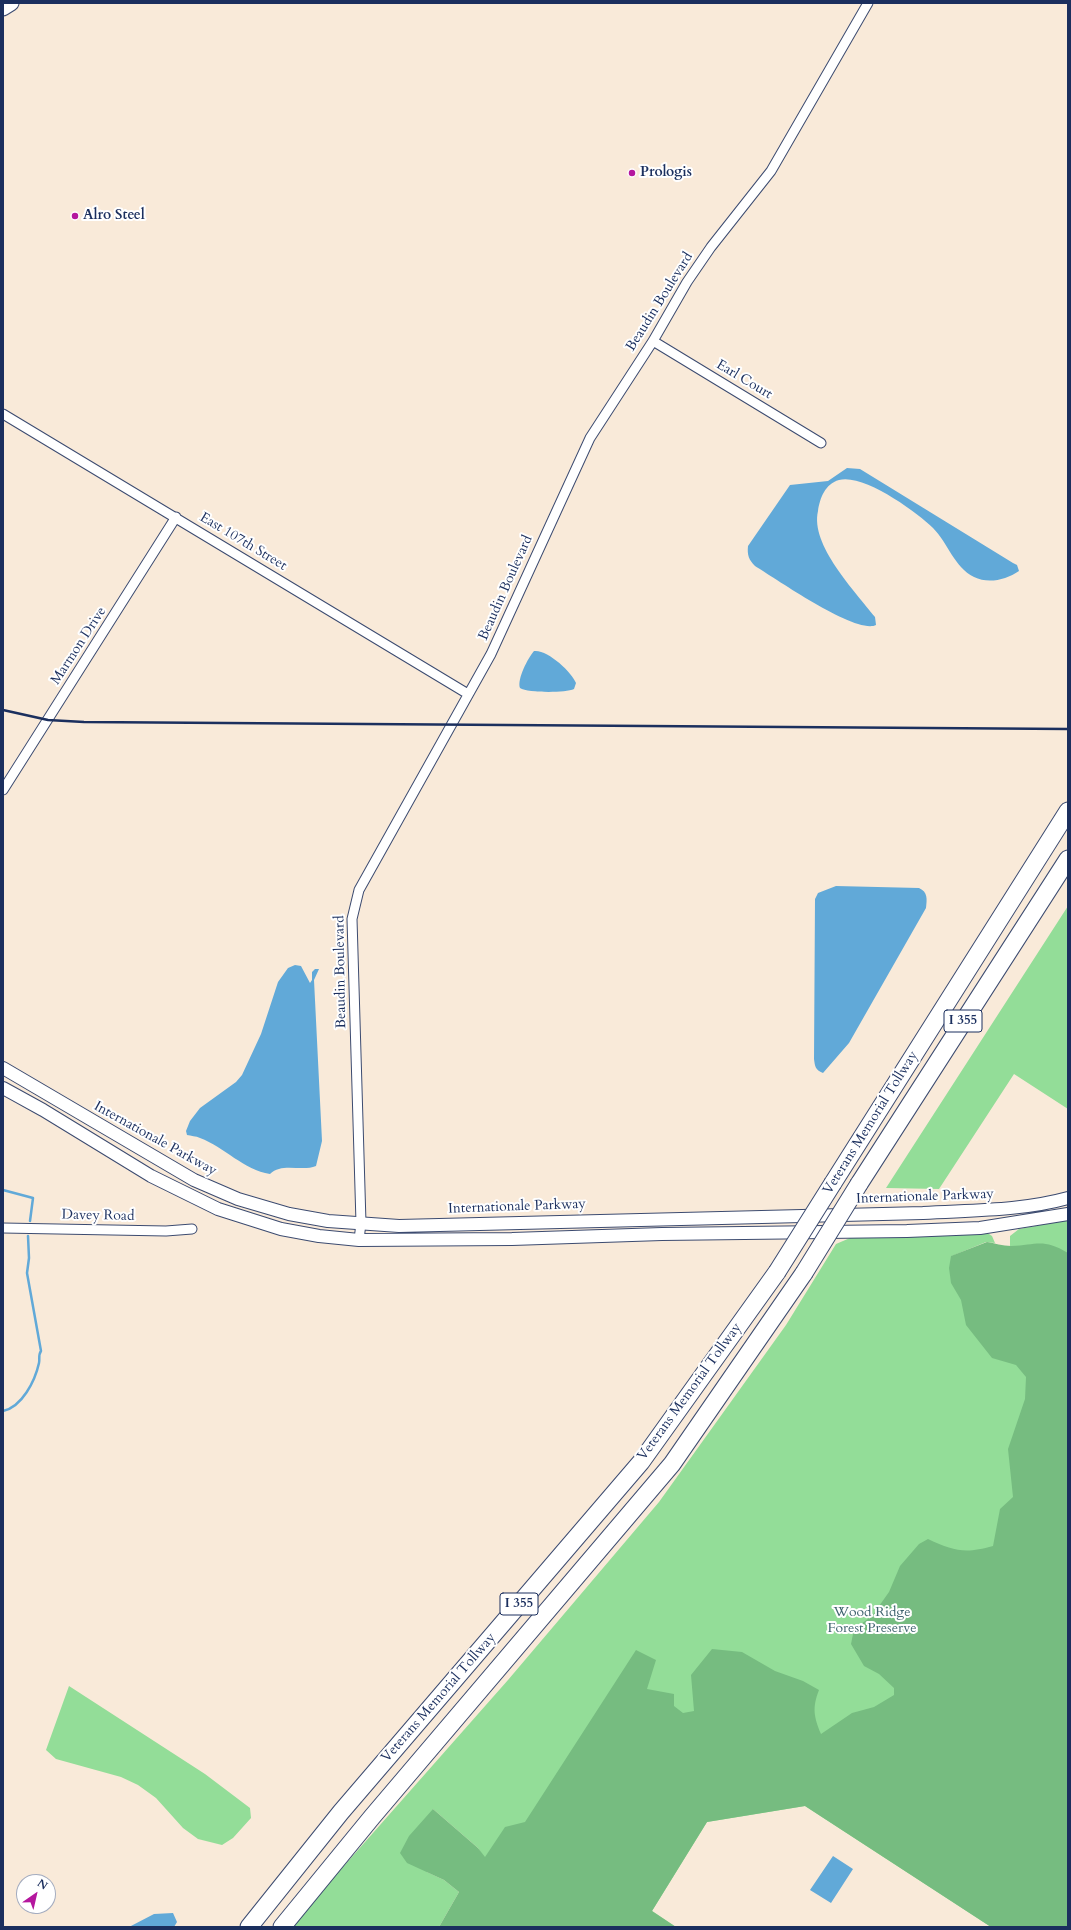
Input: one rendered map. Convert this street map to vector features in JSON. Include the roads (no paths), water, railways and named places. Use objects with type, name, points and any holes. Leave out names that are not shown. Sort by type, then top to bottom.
[{"type":"highway","name":"Veterans Memorial Tollway","points":[[249,1927],[341,1812],[640,1462],[777,1272],[1068,811]]},
{"type":"highway","name":"Veterans Memorial Tollway","points":[[282,1927],[372,1817],[672,1464],[804,1273],[858,1184],[1068,859]]},
{"type":"main road","points":[[3,8],[11,3]]},
{"type":"street","name":"Beaudin Boulevard","points":[[358,1240],[361,1224],[352,919],[359,890],[491,654],[590,438],[653,342],[699,264],[771,171],[868,3]]},
{"type":"street","name":"Earl Court","points":[[653,342],[821,443]]},
{"type":"street","name":"East 107th Street","points":[[3,414],[468,694]]},
{"type":"street","name":"Marmon Drive","points":[[3,790],[176,517]]},
{"type":"street","name":"Internationale Parkway","points":[[3,1068],[194,1180],[238,1199],[289,1214],[328,1221],[399,1226],[923,1213],[1003,1209],[1050,1203],[1068,1198]]},
{"type":"street","points":[[3,1088],[38,1107],[151,1176],[218,1209],[281,1229],[319,1236],[358,1240],[512,1239],[662,1234],[914,1231],[980,1228],[1068,1214]]},
{"type":"street","name":"Davey Road","points":[[3,1228],[166,1231],[192,1229]]},
{"type":"water","points":[[847,468],[860,469],[1017,565],[1019,571],[1003,579],[991,581],[974,577],[961,567],[933,528],[915,513],[889,495],[862,482],[849,479],[834,482],[824,492],[820,501],[817,524],[827,553],[846,581],[875,617],[876,625],[866,626],[851,622],[834,614],[797,593],[755,566],[749,557],[748,546],[790,485],[828,481]]},
{"type":"water","points":[[534,651],[539,651],[552,657],[570,673],[576,683],[574,689],[547,692],[524,690],[520,688],[520,679],[526,663]]},
{"type":"water","points":[[836,886],[919,888],[924,892],[927,902],[926,908],[849,1043],[823,1073],[820,1072],[815,1066],[814,1059],[815,899],[818,893]]},
{"type":"water","points":[[295,965],[301,966],[310,983],[312,980],[312,972],[315,969],[319,969],[314,980],[322,1141],[316,1166],[310,1168],[280,1169],[275,1170],[270,1174],[251,1168],[209,1142],[198,1137],[187,1135],[186,1131],[190,1121],[200,1108],[236,1082],[242,1075],[261,1034],[278,982],[288,968]]},
{"type":"water","points":[[833,1856],[853,1869],[831,1903],[810,1890]]},
{"type":"water","points":[[173,1913],[177,1922],[174,1927],[129,1927],[154,1914]]},
{"type":"waterway","points":[[3,1190],[33,1198],[30,1221]]},
{"type":"waterway","points":[[3,1411],[10,1409],[22,1399],[27,1392],[37,1370],[41,1351],[27,1273],[29,1258],[28,1236]]},
{"type":"railway","points":[[3,710],[48,720],[84,722],[1068,729]]},
{"type":"place","name":"Prologis","points":[[632,173]]},
{"type":"place","name":"Alro Steel","points":[[75,216]]},
{"type":"park label","name":"Wood Ridge Forest Preserve","points":[[872,1622]]}]
